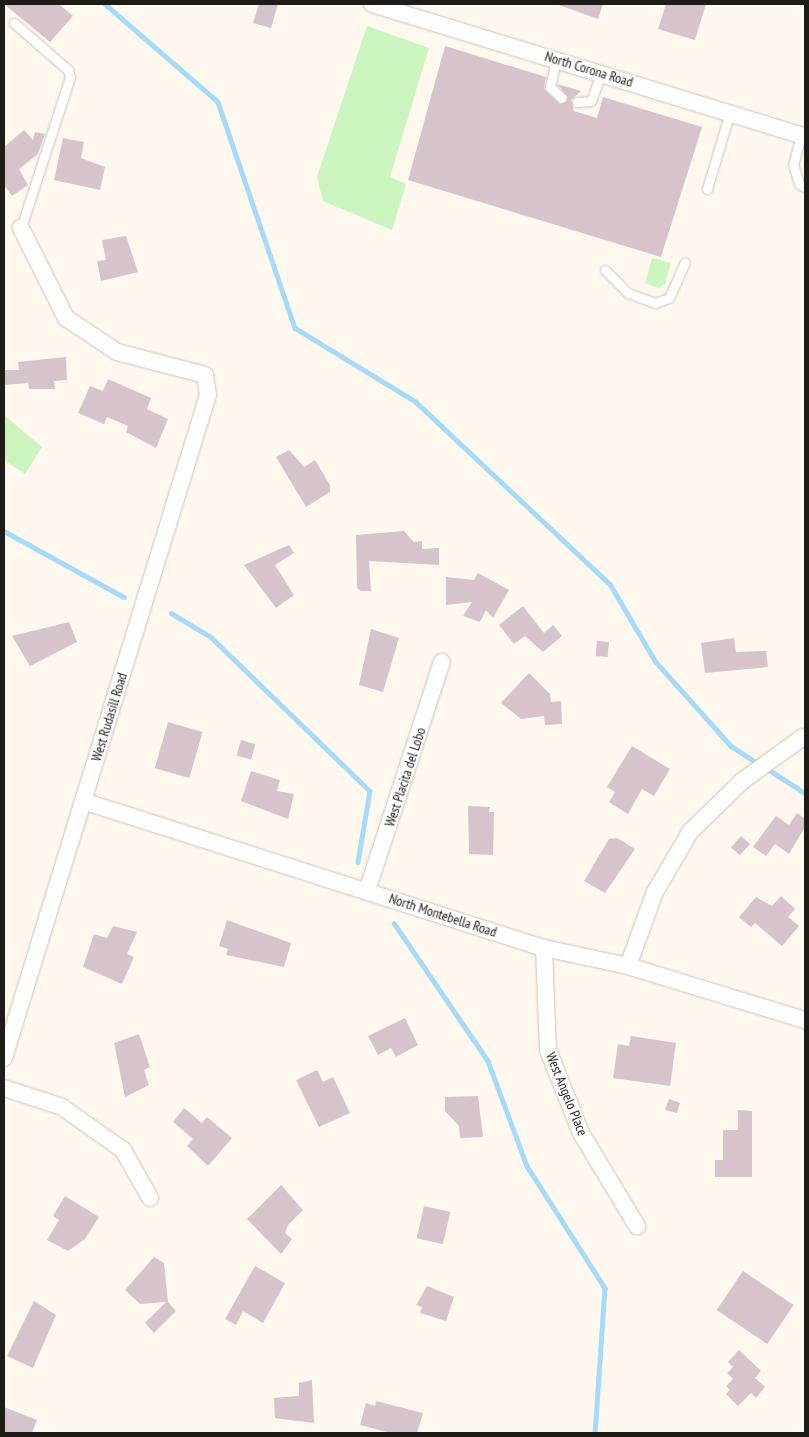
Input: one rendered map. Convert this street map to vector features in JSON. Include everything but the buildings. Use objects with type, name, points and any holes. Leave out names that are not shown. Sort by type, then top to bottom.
[{"type":"street","name":"North Corona Road","points":[[372,4],[730,112],[803,136]]},
{"type":"street","name":"West Rudasill Road","points":[[4,1058],[208,395],[206,374],[117,352],[66,318],[21,228]]},
{"type":"street","name":"West Placita del Lobo","points":[[367,891],[442,662]]},
{"type":"street","points":[[628,966],[656,892],[690,832],[742,781],[804,737]]},
{"type":"street","name":"North Montebella Road","points":[[83,801],[544,948],[628,966],[805,1020]]},
{"type":"street","name":"West Angelo Place","points":[[544,948],[548,1050],[581,1133],[638,1226]]},
{"type":"street","points":[[4,1088],[62,1107],[123,1150],[150,1198]]},
{"type":"lane","points":[[14,23],[68,70],[70,77],[21,228]]},
{"type":"lane","points":[[556,59],[550,87],[562,98]]},
{"type":"lane","points":[[577,102],[592,101],[601,73]]},
{"type":"lane","points":[[707,189],[730,112]]},
{"type":"lane","points":[[803,136],[793,164],[799,184],[805,187]]},
{"type":"lane","points":[[605,270],[628,293],[655,302],[669,298],[685,262]]},
{"type":"green space","points":[[367,26],[429,48],[390,177],[406,184],[392,230],[323,201],[317,177]]},
{"type":"green space","points":[[652,258],[671,263],[665,284],[658,288],[645,283]]},
{"type":"green space","points":[[4,415],[42,447],[25,474],[4,460]]},
{"type":"waterway","points":[[105,4],[218,102],[295,328],[416,402],[610,584],[656,662],[731,746],[759,764]]},
{"type":"waterway","points":[[4,531],[124,597]]},
{"type":"waterway","points":[[171,613],[211,637],[370,791],[358,862]]},
{"type":"waterway","points":[[766,768],[805,793]]},
{"type":"waterway","points":[[394,923],[488,1061],[527,1166],[605,1288],[595,1433]]}]
